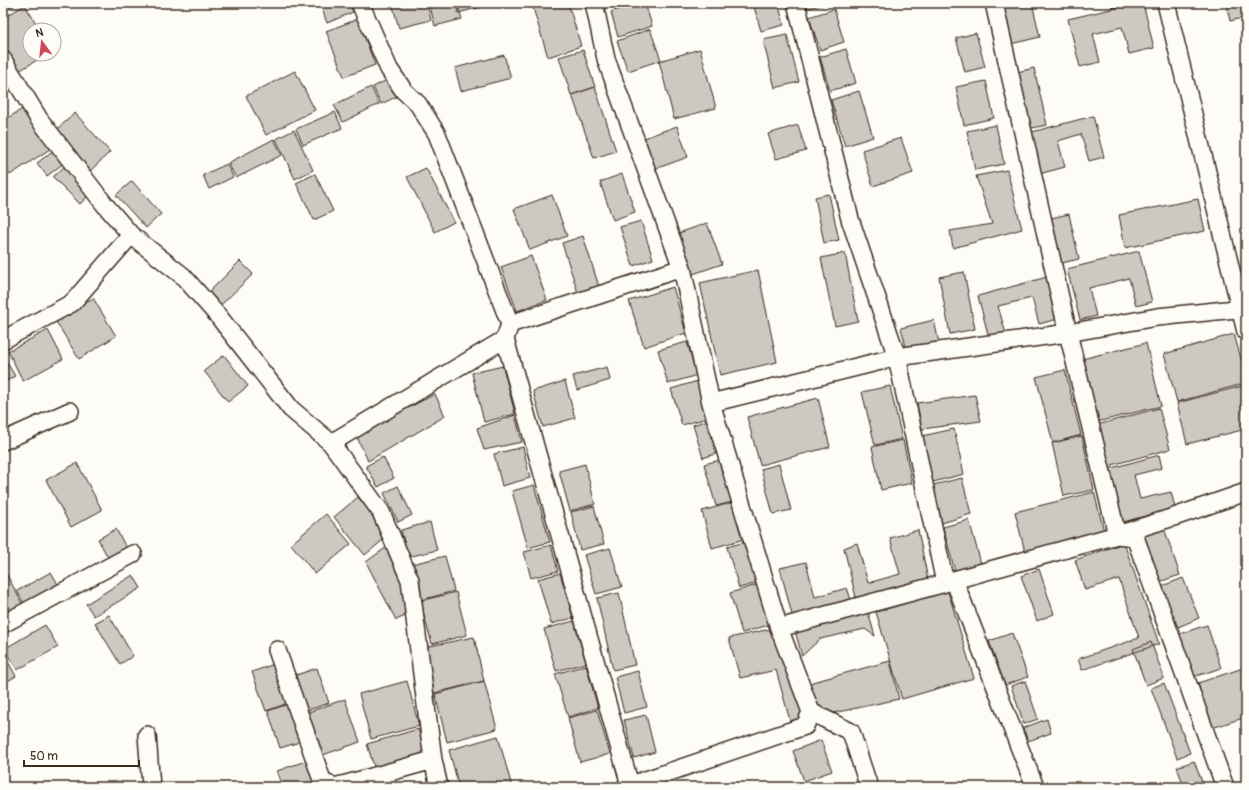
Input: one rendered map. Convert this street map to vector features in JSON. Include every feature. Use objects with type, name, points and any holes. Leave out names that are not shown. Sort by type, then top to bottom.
[{"type":"street","points":[[360,3],[389,69],[404,92],[418,104],[437,134],[508,331],[628,786],[805,726],[810,712],[779,628],[711,403],[682,268],[606,60],[594,3]]},
{"type":"street","points":[[796,3],[850,219],[897,357],[950,582],[1035,787]]},
{"type":"street","points":[[994,3],[1068,333],[1117,535]]},
{"type":"street","points":[[1166,3],[1243,308],[1246,332]]},
{"type":"street","points":[[3,60],[39,119],[105,205],[131,235],[182,276],[219,317],[291,410],[331,443],[380,512],[410,580],[433,760],[439,787]]},
{"type":"street","points":[[3,340],[72,303],[131,235]]},
{"type":"street","points":[[331,443],[508,331],[682,268]]},
{"type":"street","points":[[711,403],[897,357],[1068,333],[1157,317],[1243,308]]},
{"type":"street","points":[[3,441],[70,411]]},
{"type":"street","points":[[779,628],[1117,535],[1246,492]]},
{"type":"street","points":[[1117,535],[1135,537],[1225,787]]},
{"type":"street","points":[[3,624],[133,554]]},
{"type":"street","points":[[277,650],[322,780],[334,787],[433,760]]},
{"type":"street","points":[[810,712],[851,732],[869,787]]},
{"type":"street","points":[[147,735],[151,787]]},
{"type":"building","points":[[3,3],[18,3],[3,13]]},
{"type":"building","points":[[320,3],[349,3],[353,12],[327,23]]},
{"type":"building","points":[[392,3],[427,3],[431,20],[399,28]]},
{"type":"building","points":[[429,3],[457,3],[462,19],[435,26]]},
{"type":"building","points":[[456,3],[497,3],[458,13]]},
{"type":"building","points":[[550,3],[568,3],[581,46],[548,57],[533,8]]},
{"type":"building","points":[[638,3],[645,3],[652,26],[618,37],[611,12]]},
{"type":"building","points":[[753,3],[778,3],[784,25],[761,31]]},
{"type":"building","points":[[806,3],[825,3],[826,4],[808,8]]},
{"type":"building","points":[[992,3],[1032,3],[1040,37],[1002,46]]},
{"type":"building","points":[[1110,3],[1129,3],[1112,8]]},
{"type":"building","points":[[1137,3],[1143,3],[1154,48],[1129,54],[1122,27],[1093,34],[1100,62],[1080,67],[1068,19]]},
{"type":"building","points":[[1226,3],[1246,3],[1246,17],[1230,21]]},
{"type":"building","points":[[25,5],[35,22],[22,22],[22,62],[34,62],[19,71],[3,45],[3,18]]},
{"type":"building","points":[[834,9],[844,42],[820,50],[809,17]]},
{"type":"building","points":[[358,19],[375,65],[344,77],[326,31]]},
{"type":"building","points":[[650,29],[661,60],[628,71],[617,41]]},
{"type":"building","points":[[976,33],[985,67],[965,72],[956,38]]},
{"type":"building","points":[[787,35],[799,82],[775,88],[763,40]]},
{"type":"building","points":[[700,49],[716,108],[674,119],[659,61]]},
{"type":"building","points":[[846,49],[856,83],[830,91],[820,57]]},
{"type":"building","points":[[583,50],[595,87],[571,95],[559,57]]},
{"type":"building","points":[[504,55],[511,78],[461,91],[455,68]]},
{"type":"building","points":[[1034,68],[1047,125],[1022,130],[1009,74]]},
{"type":"building","points":[[295,71],[315,110],[266,135],[246,96]]},
{"type":"building","points":[[391,78],[400,95],[381,104],[373,87]]},
{"type":"building","points":[[986,81],[994,118],[964,125],[956,87]]},
{"type":"building","points":[[371,87],[379,104],[343,122],[334,105]]},
{"type":"building","points":[[595,87],[616,151],[594,158],[572,95]]},
{"type":"building","points":[[859,91],[873,137],[845,146],[831,100]]},
{"type":"building","points":[[27,106],[53,147],[10,175],[3,164],[3,121]]},
{"type":"building","points":[[335,112],[342,128],[303,145],[296,129]]},
{"type":"building","points":[[75,113],[110,152],[89,172],[53,133]]},
{"type":"building","points":[[1093,116],[1104,157],[1089,161],[1081,134],[1058,141],[1065,167],[1035,175],[1024,134]]},
{"type":"building","points":[[798,125],[806,151],[776,159],[768,134]]},
{"type":"building","points":[[996,125],[1004,164],[975,170],[967,131]]},
{"type":"building","points":[[677,126],[688,157],[655,169],[644,138]]},
{"type":"building","points":[[294,130],[313,170],[295,179],[276,139]]},
{"type":"building","points":[[901,138],[913,173],[873,186],[862,150]]},
{"type":"building","points":[[274,139],[282,155],[236,178],[228,163]]},
{"type":"building","points":[[55,149],[65,162],[47,176],[37,163]]},
{"type":"building","points":[[67,164],[93,191],[80,204],[53,177]]},
{"type":"building","points":[[227,164],[233,177],[209,189],[203,175]]},
{"type":"building","points":[[426,168],[454,222],[435,232],[407,177]]},
{"type":"building","points":[[1007,170],[1022,229],[953,248],[950,231],[992,224],[976,176]]},
{"type":"building","points":[[315,174],[333,211],[314,220],[296,183]]},
{"type":"building","points":[[622,174],[635,212],[613,220],[600,182]]},
{"type":"building","points":[[132,181],[161,214],[146,228],[116,195]]},
{"type":"building","points":[[829,194],[839,240],[824,243],[815,197]]},
{"type":"building","points":[[552,195],[567,236],[530,250],[514,209]]},
{"type":"building","points":[[1198,199],[1205,231],[1125,248],[1119,215]]},
{"type":"building","points":[[1069,214],[1079,259],[1053,265],[1042,220]]},
{"type":"building","points":[[641,221],[653,259],[633,266],[620,227]]},
{"type":"building","points":[[707,223],[722,264],[690,275],[676,234]]},
{"type":"building","points":[[583,236],[600,290],[579,296],[562,243]]},
{"type":"building","points":[[1139,251],[1152,302],[1136,306],[1129,278],[1089,288],[1096,316],[1080,320],[1067,269]]},
{"type":"building","points":[[845,253],[858,321],[835,326],[821,258]]},
{"type":"building","points":[[531,256],[547,300],[517,311],[501,267]]},
{"type":"building","points":[[240,261],[253,274],[221,305],[209,292]]},
{"type":"building","points":[[758,270],[777,362],[720,375],[700,283]]},
{"type":"building","points":[[964,272],[975,329],[950,334],[939,277]]},
{"type":"building","points":[[1047,277],[1058,319],[1039,324],[1032,298],[998,306],[1006,334],[989,338],[978,296]]},
{"type":"building","points":[[673,287],[686,333],[644,347],[629,301]]},
{"type":"building","points":[[93,298],[116,336],[79,359],[55,320]]},
{"type":"building","points":[[934,320],[939,343],[907,350],[901,328]]},
{"type":"building","points":[[48,330],[63,359],[23,381],[8,351]]},
{"type":"building","points":[[1234,334],[1246,376],[1246,383],[1177,402],[1164,354]]},
{"type":"building","points":[[687,342],[697,375],[668,384],[658,350]]},
{"type":"building","points":[[1146,343],[1161,406],[1097,422],[1082,359]]},
{"type":"building","points":[[224,355],[248,386],[228,402],[204,371]]},
{"type":"building","points":[[3,356],[15,376],[3,383]]},
{"type":"building","points":[[503,366],[515,414],[484,422],[472,373]]},
{"type":"building","points":[[607,367],[610,380],[577,390],[573,376]]},
{"type":"building","points":[[1065,370],[1081,435],[1053,443],[1036,377]]},
{"type":"building","points":[[701,380],[711,417],[682,425],[671,389]]},
{"type":"building","points":[[565,381],[575,418],[543,427],[533,391]]},
{"type":"building","points":[[1246,385],[1246,429],[1187,444],[1177,403]]},
{"type":"building","points":[[890,386],[902,439],[875,445],[862,392]]},
{"type":"building","points":[[435,394],[445,416],[368,461],[356,435]]},
{"type":"building","points":[[975,395],[981,421],[922,429],[917,403]]},
{"type":"building","points":[[818,398],[830,447],[760,465],[747,417]]},
{"type":"building","points":[[1159,408],[1170,449],[1108,466],[1097,425]]},
{"type":"building","points":[[515,415],[522,442],[484,450],[477,428]]},
{"type":"building","points":[[711,419],[721,452],[703,458],[693,425]]},
{"type":"building","points":[[954,429],[964,474],[933,482],[922,436]]},
{"type":"building","points":[[1082,436],[1094,490],[1064,496],[1052,443]]},
{"type":"building","points":[[903,440],[912,483],[881,490],[872,447]]},
{"type":"building","points":[[523,447],[530,478],[502,486],[494,454]]},
{"type":"building","points":[[1159,455],[1162,468],[1134,475],[1140,499],[1171,492],[1175,508],[1123,522],[1108,469]]},
{"type":"building","points":[[383,457],[394,478],[378,487],[366,466]]},
{"type":"building","points":[[725,459],[737,501],[716,506],[704,464]]},
{"type":"building","points":[[77,463],[102,510],[71,527],[46,480]]},
{"type":"building","points":[[585,464],[595,504],[570,511],[559,471]]},
{"type":"building","points":[[779,464],[791,510],[773,514],[761,469]]},
{"type":"building","points":[[962,478],[971,514],[942,523],[933,485]]},
{"type":"building","points":[[534,485],[550,542],[528,548],[512,491]]},
{"type":"building","points":[[398,486],[412,515],[398,522],[384,493]]},
{"type":"building","points":[[1094,492],[1105,535],[1026,556],[1015,512]]},
{"type":"building","points":[[358,497],[389,535],[365,555],[334,517]]},
{"type":"building","points":[[738,501],[748,538],[712,548],[702,511]]},
{"type":"building","points":[[594,506],[604,544],[580,550],[571,512]]},
{"type":"building","points":[[326,514],[351,544],[315,574],[291,544]]},
{"type":"building","points":[[969,520],[982,567],[956,575],[943,527]]},
{"type":"building","points":[[430,522],[437,550],[408,557],[401,530]]},
{"type":"building","points":[[1164,528],[1180,575],[1159,582],[1143,535]]},
{"type":"building","points":[[116,529],[129,553],[111,563],[98,539]]},
{"type":"building","points":[[918,530],[929,585],[857,602],[844,548],[857,543],[868,583],[900,574],[890,538]]},
{"type":"building","points":[[749,541],[761,582],[739,588],[727,547]]},
{"type":"building","points":[[1124,543],[1159,644],[1082,670],[1078,659],[1139,638],[1119,579],[1085,590],[1075,560]]},
{"type":"building","points":[[391,544],[412,613],[396,620],[366,562]]},
{"type":"building","points":[[551,545],[558,571],[531,578],[524,552]]},
{"type":"building","points":[[610,548],[622,587],[596,594],[584,555]]},
{"type":"building","points":[[445,556],[454,591],[421,600],[412,564]]},
{"type":"building","points":[[806,562],[815,597],[847,588],[853,605],[793,619],[780,568]]},
{"type":"building","points":[[1039,569],[1054,614],[1037,621],[1021,576]]},
{"type":"building","points":[[51,572],[60,588],[26,607],[17,591]]},
{"type":"building","points":[[560,573],[573,618],[551,624],[538,579]]},
{"type":"building","points":[[7,575],[24,607],[3,616],[3,576]]},
{"type":"building","points":[[133,575],[141,588],[94,616],[86,604]]},
{"type":"building","points":[[1183,578],[1199,618],[1176,628],[1160,587]]},
{"type":"building","points":[[763,583],[775,623],[742,633],[730,593]]},
{"type":"building","points":[[948,591],[974,678],[902,699],[876,612]]},
{"type":"building","points":[[456,592],[467,635],[432,644],[420,601]]},
{"type":"building","points":[[619,593],[635,665],[613,670],[597,598]]},
{"type":"building","points":[[868,612],[875,636],[865,629],[820,639],[802,656],[795,631]]},
{"type":"building","points":[[109,615],[133,656],[120,664],[95,623]]},
{"type":"building","points":[[574,621],[586,663],[556,671],[544,629]]},
{"type":"building","points":[[45,625],[58,647],[17,670],[4,649]]},
{"type":"building","points":[[1207,625],[1221,668],[1193,677],[1179,634]]},
{"type":"building","points":[[775,628],[810,731],[723,758],[716,747],[792,728],[776,670],[740,678],[729,638]]},
{"type":"building","points":[[1012,633],[1028,677],[1005,685],[989,641]]},
{"type":"building","points":[[474,637],[484,681],[434,693],[425,647]]},
{"type":"building","points":[[1151,642],[1164,678],[1146,685],[1133,649]]},
{"type":"building","points":[[3,653],[16,676],[3,684]]},
{"type":"building","points":[[890,661],[899,699],[819,716],[809,683]]},
{"type":"building","points":[[277,663],[291,702],[266,711],[252,672]]},
{"type":"building","points":[[586,665],[598,708],[568,717],[555,674]]},
{"type":"building","points":[[1246,667],[1246,717],[1212,728],[1198,683]]},
{"type":"building","points":[[317,668],[329,703],[302,712],[290,677]]},
{"type":"building","points":[[638,671],[647,707],[624,713],[615,677]]},
{"type":"building","points":[[407,681],[419,726],[371,739],[359,694]]},
{"type":"building","points":[[484,681],[497,729],[447,742],[435,694]]},
{"type":"building","points":[[1025,681],[1038,719],[1024,724],[1011,686]]},
{"type":"building","points":[[1164,683],[1190,753],[1177,758],[1151,688]]},
{"type":"building","points":[[345,699],[360,742],[320,756],[306,713]]},
{"type":"building","points":[[291,703],[303,741],[280,748],[268,711]]},
{"type":"building","points":[[597,710],[610,754],[580,762],[568,718]]},
{"type":"building","points":[[646,715],[655,752],[634,758],[624,720]]},
{"type":"building","points":[[1047,719],[1051,733],[1028,741],[1023,728]]},
{"type":"building","points":[[418,729],[426,755],[375,770],[367,744]]},
{"type":"building","points":[[498,736],[512,787],[459,787],[449,750]]},
{"type":"building","points":[[821,740],[832,771],[804,781],[793,751]]},
{"type":"building","points":[[311,759],[321,787],[283,787],[277,771]]},
{"type":"building","points":[[1194,761],[1204,787],[1184,787],[1177,767]]}]
